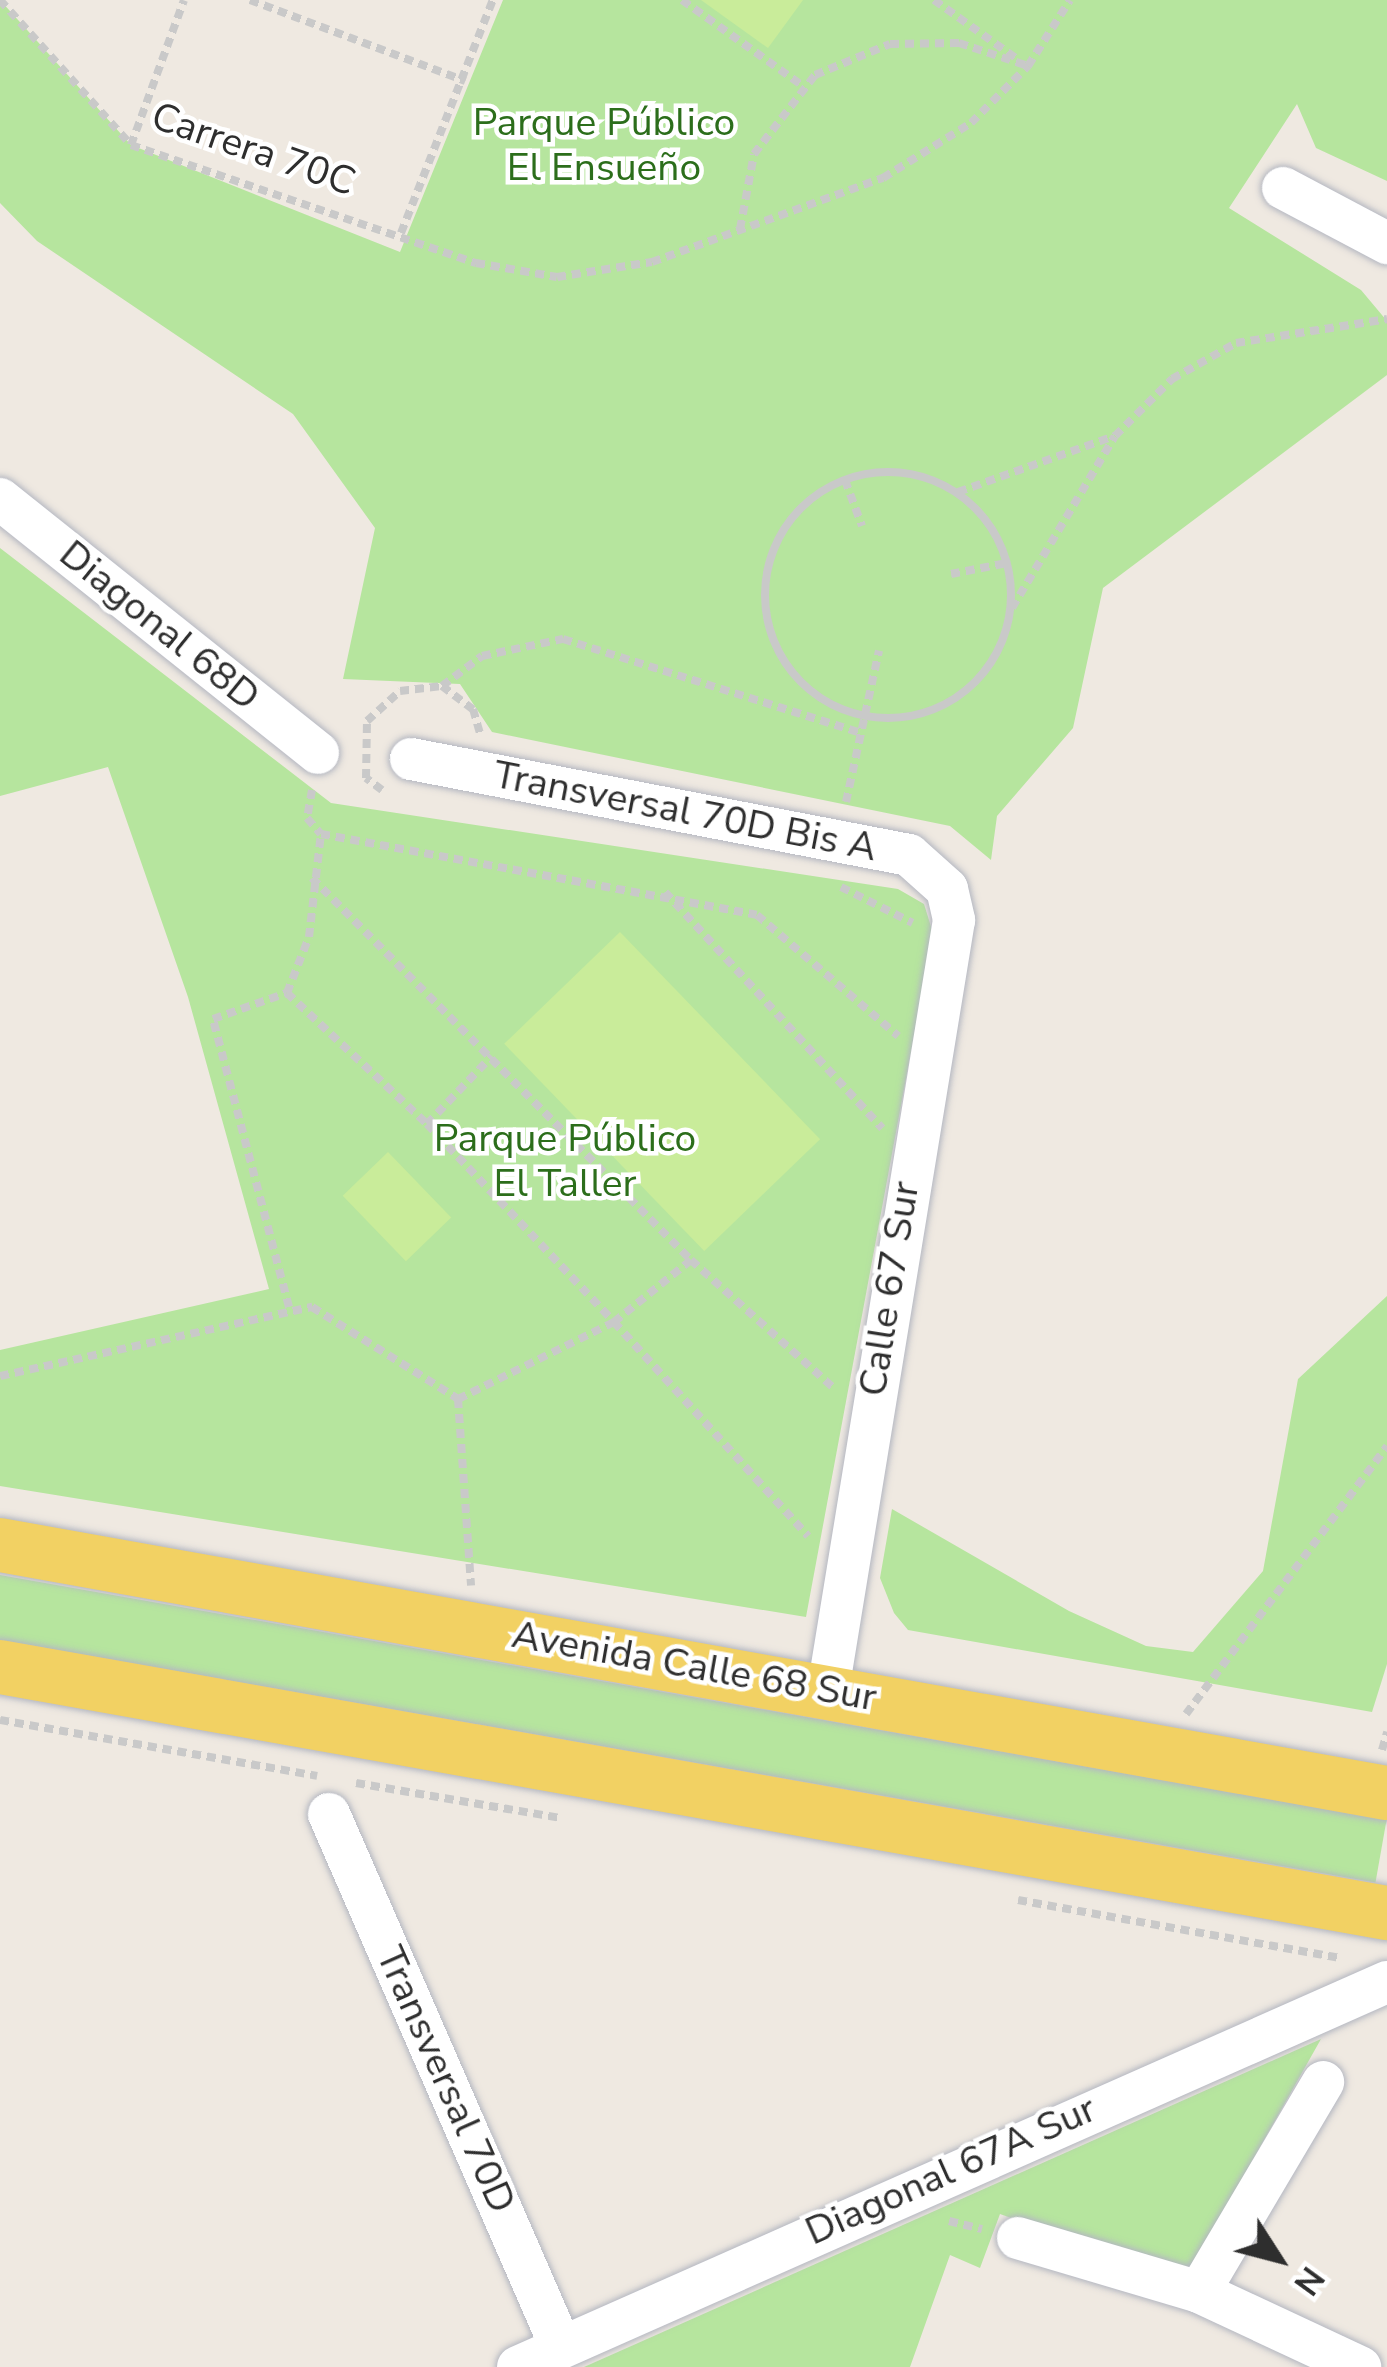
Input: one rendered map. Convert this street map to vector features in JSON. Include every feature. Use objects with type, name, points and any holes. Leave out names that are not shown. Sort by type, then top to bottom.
[{"type":"main road","name":"Avenida Calle 68 Sur","points":[[0,1545],[1387,1793]]},
{"type":"main road","points":[[0,1667],[1387,1913]]},
{"type":"street","points":[[1283,188],[1387,243]]},
{"type":"street","name":"Diagonal 68D","points":[[0,499],[318,752]]},
{"type":"street","name":"Transversal 70D Bis A","points":[[411,759],[832,862],[909,856],[947,889]]},
{"type":"street","name":"Calle 67 Sur","points":[[828,1690],[954,920],[947,889]]},
{"type":"street","name":"Transversal 70D","points":[[329,1814],[561,2347]]},
{"type":"street","name":"Diagonal 67A Sur","points":[[518,2367],[1374,1972]]},
{"type":"street","points":[[1199,2292],[1323,2082]]},
{"type":"street","points":[[1018,2238],[1199,2292],[1360,2367]]},
{"type":"path","name":"Carrera 70C","points":[[1,0],[131,145],[557,277],[652,262],[884,178],[971,123],[1028,66],[1070,0]]},
{"type":"path","points":[[131,145],[184,0]]},
{"type":"path","points":[[250,0],[465,81]]},
{"type":"path","points":[[400,232],[465,81],[493,0]]},
{"type":"path","points":[[682,0],[803,86]]},
{"type":"path","points":[[934,0],[1028,66]]},
{"type":"path","points":[[740,230],[754,154],[803,86],[890,44],[959,43],[1028,66]]},
{"type":"path","points":[[1010,612],[1007,563],[957,493],[903,472],[845,480],[780,537],[765,605],[790,671],[826,703],[865,716],[919,714],[961,693],[993,657],[1010,612],[1115,436],[1172,379],[1236,343],[1387,319]]},
{"type":"path","points":[[957,493],[1115,436]]},
{"type":"path","points":[[845,480],[862,526]]},
{"type":"path","points":[[951,574],[1007,563]]},
{"type":"path","points":[[396,800],[366,778],[367,721],[400,692],[442,686],[482,656],[563,639],[862,733]]},
{"type":"path","points":[[879,651],[832,862],[915,924],[916,942]]},
{"type":"path","points":[[318,752],[307,818],[321,834],[664,891],[767,920],[903,1041]]},
{"type":"path","points":[[289,1307],[213,1019],[287,993],[309,937],[312,878],[321,834]]},
{"type":"path","points":[[312,878],[691,1260],[835,1389]]},
{"type":"path","points":[[664,891],[882,1128]]},
{"type":"path","points":[[287,993],[427,1124],[808,1537]]},
{"type":"path","points":[[898,1062],[907,1021]]},
{"type":"path","points":[[427,1124],[492,1056]]},
{"type":"path","points":[[878,1149],[887,1106]]},
{"type":"path","points":[[458,1399],[614,1322],[691,1260]]},
{"type":"path","points":[[0,1376],[289,1307],[312,1306],[458,1399]]},
{"type":"path","points":[[831,1408],[839,1367]]},
{"type":"path","points":[[458,1399],[472,1590]]},
{"type":"path","points":[[1183,1718],[1387,1446]]},
{"type":"path","points":[[804,1563],[811,1518]]},
{"type":"path","points":[[0,1720],[566,1820]]},
{"type":"path","points":[[995,1895],[1374,1972]]},
{"type":"green space","name":"Parque Público El Ensueño","points":[[0,0],[131,145],[400,252],[503,0],[1387,0],[1387,181],[1316,148],[1297,104],[1229,208],[1361,290],[1387,321],[1387,375],[1103,588],[1073,728],[997,816],[991,860],[950,826],[492,732],[460,684],[343,679],[375,528],[293,414],[37,241],[0,203]]},
{"type":"green space","points":[[701,0],[803,0],[768,48]]},
{"type":"green space","name":"Parque Público El Taller","points":[[0,548],[331,803],[898,889],[924,904],[933,933],[806,1617],[0,1486],[0,1350],[269,1289],[188,997],[108,767],[0,796]]},
{"type":"green space","points":[[620,932],[820,1139],[704,1251],[504,1044]]},
{"type":"green space","points":[[388,1152],[451,1217],[406,1261],[343,1196]]},
{"type":"green space","points":[[1387,1296],[1387,1664],[1372,1712],[908,1630],[894,1613],[880,1578],[892,1509],[1069,1611],[1146,1646],[1193,1652],[1263,1571],[1298,1379]]},
{"type":"green space","points":[[0,1575],[1387,1819],[1375,1883],[0,1640]]},
{"type":"green space","points":[[1321,2039],[1185,2280],[1000,2214],[980,2268],[950,2255],[910,2367],[584,2367]]}]
